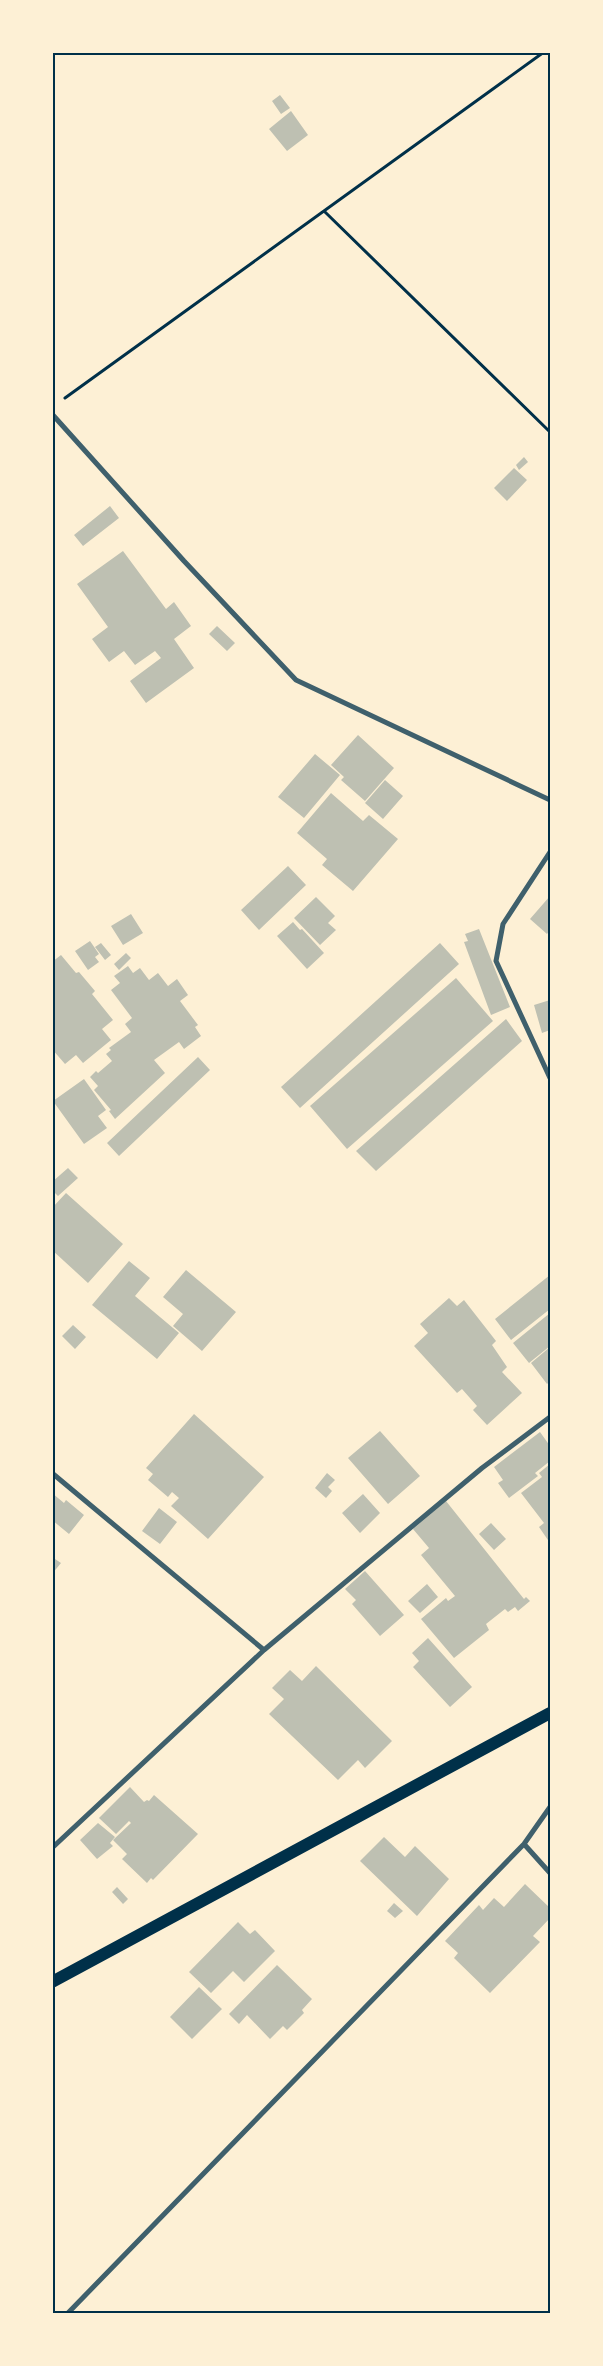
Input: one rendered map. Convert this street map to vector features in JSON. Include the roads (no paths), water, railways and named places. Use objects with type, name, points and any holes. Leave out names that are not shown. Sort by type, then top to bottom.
[{"type":"main road","points":[[52,1982],[550,1713]]},
{"type":"street","points":[[52,414],[170,546],[296,680],[550,800]]},
{"type":"street","points":[[550,852],[503,924],[496,961],[550,1078]]},
{"type":"street","points":[[52,1848],[264,1650],[482,1468],[550,1417]]},
{"type":"street","points":[[52,1473],[264,1650]]},
{"type":"street","points":[[67,2314],[524,1844],[550,1807]]},
{"type":"street","points":[[524,1844],[550,1873]]}]
